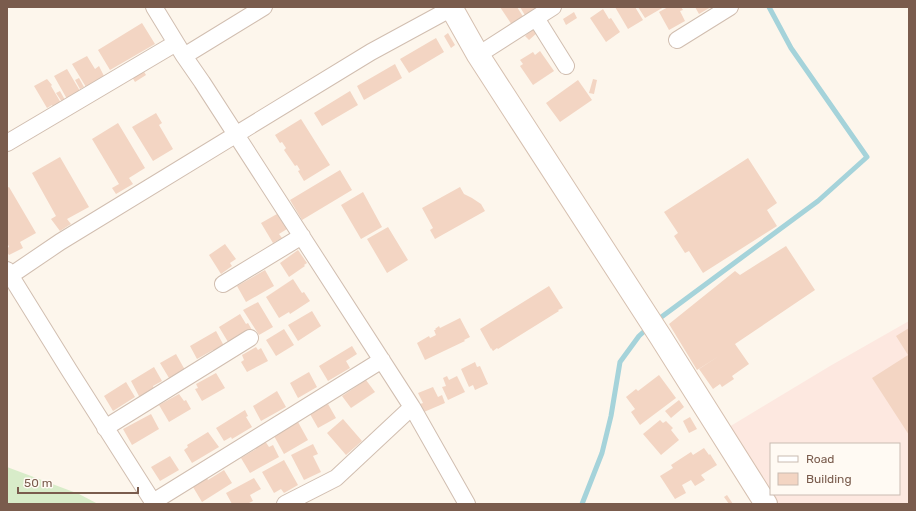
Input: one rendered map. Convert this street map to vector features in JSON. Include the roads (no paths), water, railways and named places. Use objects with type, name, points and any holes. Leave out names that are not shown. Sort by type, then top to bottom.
[{"type":"street","points":[[154,7],[180,50],[412,407],[467,504]]},
{"type":"street","points":[[7,143],[180,50],[264,7]]},
{"type":"street","points":[[478,55],[553,7]]},
{"type":"street","points":[[677,40],[730,7]]},
{"type":"street","points":[[382,360],[153,502],[8,275],[371,52],[452,8],[478,55],[660,336],[766,504]]},
{"type":"street","points":[[536,18],[566,66]]},
{"type":"street","points":[[223,284],[302,236]]},
{"type":"street","points":[[105,428],[250,338]]},
{"type":"street","points":[[285,504],[336,478],[412,407]]},
{"type":"waterway","points":[[656,321],[818,201],[867,157],[791,48],[769,7]]},
{"type":"waterway","points":[[582,504],[602,453],[611,416],[620,362],[639,336],[649,327]]}]
